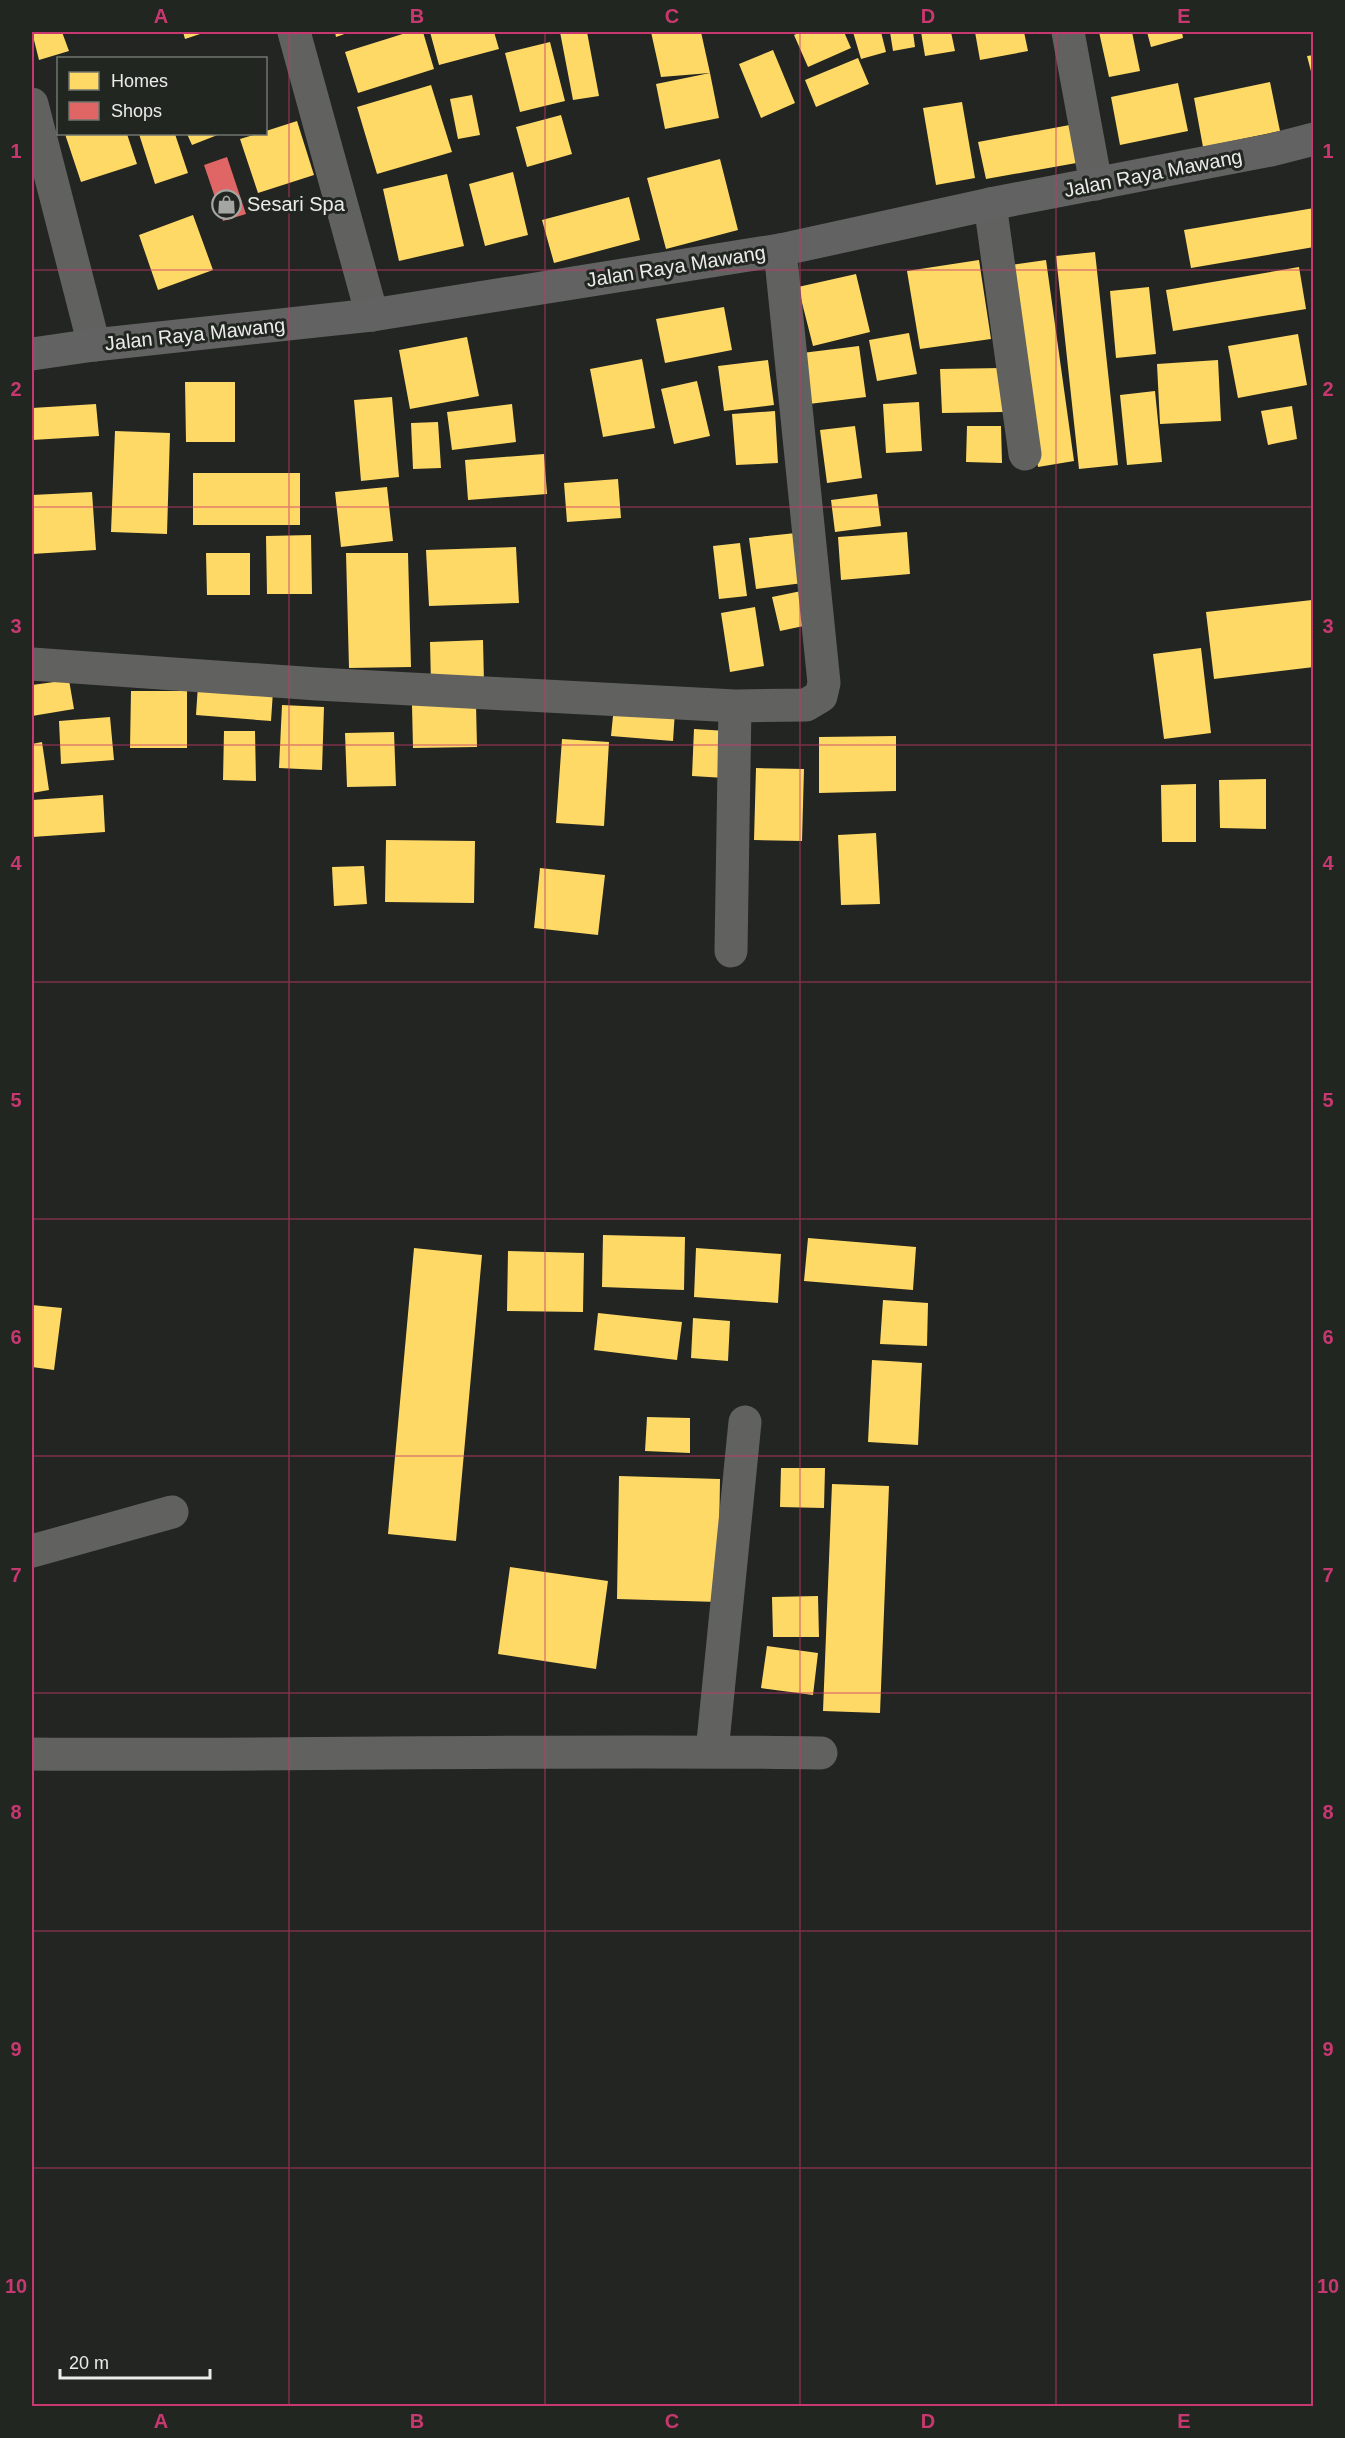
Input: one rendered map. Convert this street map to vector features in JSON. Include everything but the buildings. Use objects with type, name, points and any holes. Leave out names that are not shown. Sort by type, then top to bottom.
[{"type":"main road","name":"Jalan Raya Mawang","points":[[32,354],[94,345],[372,315],[780,250],[990,204],[1314,139]]},
{"type":"street","points":[[294,32],[372,315]]},
{"type":"street","points":[[1068,32],[1096,184]]},
{"type":"street","points":[[32,104],[94,345]]},
{"type":"street","points":[[990,204],[1025,454]]},
{"type":"street","points":[[32,664],[317,684],[735,706],[806,705],[821,696],[824,683],[780,250]]},
{"type":"street","points":[[731,951],[735,706]]},
{"type":"street","points":[[712,1752],[745,1422]]},
{"type":"street","points":[[32,1551],[172,1512]]},
{"type":"street","points":[[32,1754],[243,1756],[821,1753]]},
{"type":"place","name":"Sesari Spa","points":[[226,204]]}]
